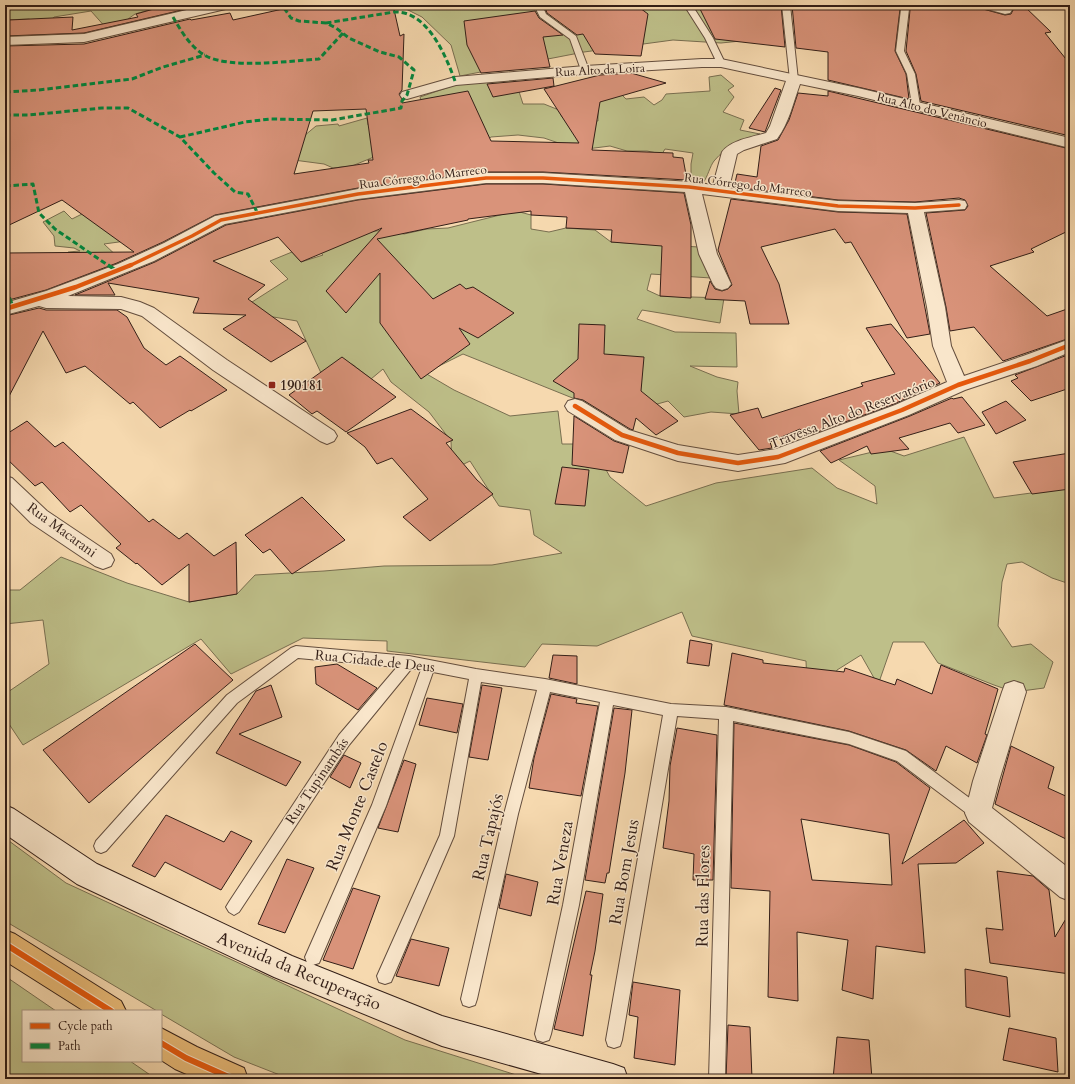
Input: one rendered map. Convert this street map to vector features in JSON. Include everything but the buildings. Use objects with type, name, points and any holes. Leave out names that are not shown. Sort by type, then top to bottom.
[{"type":"highway","points":[[5,944],[109,1010]]},
{"type":"highway","points":[[162,1044],[186,1058],[233,1079]]},
{"type":"street","points":[[5,41],[84,38],[225,5]]},
{"type":"street","points":[[988,5],[1005,10]]},
{"type":"street","name":"Rua Alto da Loira","points":[[407,95],[455,81],[585,70],[702,63],[721,63],[794,80]]},
{"type":"street","points":[[720,191],[730,152],[738,147],[772,136],[778,126],[794,80]]},
{"type":"street","name":"Rua Alto do Venâncio","points":[[794,80],[916,106],[1070,143]]},
{"type":"street","name":"Rua Córrego do Marreco","points":[[5,309],[33,301],[117,271],[194,235],[208,225],[221,220],[240,215],[358,194],[486,178],[543,178],[692,187],[838,206],[916,208],[959,205]]},
{"type":"street","points":[[692,187],[708,254],[722,284]]},
{"type":"street","points":[[916,208],[936,307],[942,346],[958,385]]},
{"type":"street","points":[[33,301],[121,303],[134,306],[148,312],[220,365],[327,436]]},
{"type":"street","name":"Travessa Alto do Reservatório","points":[[576,406],[622,435],[678,453],[738,463],[778,457],[902,410],[958,385],[1030,361],[1070,345]]},
{"type":"street","name":"Rua Macarani","points":[[5,484],[39,517],[103,560]]},
{"type":"street","points":[[1014,692],[986,780],[978,813],[1070,887]]},
{"type":"street","name":"Avenida da Recuperação","points":[[5,818],[87,874],[284,967],[442,1031],[613,1079]]},
{"type":"lane","points":[[538,5],[543,15],[573,38],[585,70]]},
{"type":"lane","points":[[688,5],[709,38],[721,63]]},
{"type":"lane","points":[[786,5],[794,80]]},
{"type":"lane","points":[[908,5],[905,9],[900,51],[911,74],[916,106]]},
{"type":"lane","name":"Rua Cidade de Deus","points":[[101,846],[232,699],[296,652],[409,662],[476,675],[545,685],[671,710],[726,713],[849,738],[902,756],[978,813]]},
{"type":"lane","name":"Rua Tupinambás","points":[[234,907],[344,740],[409,662]]},
{"type":"lane","name":"Rua Monte Castelo","points":[[313,957],[379,806],[429,666]]},
{"type":"lane","points":[[385,976],[447,836],[476,675]]},
{"type":"lane","name":"Rua Tapajós","points":[[469,999],[511,814],[545,685]]},
{"type":"lane","name":"Rua Veneza","points":[[543,1034],[571,905],[608,698]]},
{"type":"lane","name":"Rua Bom Jesus","points":[[614,1040],[671,710]]},
{"type":"lane","name":"Rua das Flores","points":[[717,1079],[726,713]]},
{"type":"green space","points":[[5,5],[158,5],[160,7],[135,14],[128,19],[134,23],[107,29],[91,11],[54,17],[48,26],[29,19],[5,20]]},
{"type":"green space","points":[[354,5],[780,5],[780,37],[721,43],[673,40],[584,52],[460,76],[451,45],[422,17],[404,8],[358,13]]},
{"type":"green space","points":[[721,75],[734,86],[728,90],[734,97],[723,112],[744,120],[740,130],[760,134],[735,144],[724,151],[713,163],[703,183],[691,183],[691,164],[693,153],[665,149],[662,154],[647,151],[627,151],[610,146],[579,150],[544,138],[518,135],[491,137],[479,146],[381,154],[352,166],[333,168],[324,164],[286,159],[304,136],[316,126],[338,124],[339,126],[367,118],[368,125],[397,122],[424,112],[420,97],[458,84],[515,79],[523,104],[544,104],[559,110],[562,117],[598,121],[598,110],[583,105],[619,92],[626,99],[644,97],[654,105],[662,100],[666,94],[710,91],[709,77]]},
{"type":"green space","points":[[64,211],[72,219],[82,214],[126,241],[104,244],[121,260],[110,269],[96,274],[86,264],[62,266],[68,252],[80,251],[74,248],[55,246],[54,236],[43,222]]},
{"type":"green space","points":[[516,211],[531,215],[531,229],[549,232],[566,228],[595,230],[611,242],[699,247],[711,278],[651,274],[647,290],[660,296],[724,298],[720,323],[642,310],[637,319],[675,332],[736,333],[737,367],[690,366],[717,377],[738,382],[737,391],[739,414],[711,412],[684,417],[668,401],[643,408],[622,428],[575,399],[463,354],[425,373],[454,390],[510,416],[558,411],[562,444],[592,444],[610,477],[646,506],[716,483],[812,468],[837,488],[877,504],[875,486],[839,460],[885,449],[904,456],[964,437],[994,498],[1061,489],[1070,480],[1070,584],[1052,578],[1022,562],[1007,564],[1002,582],[998,626],[1012,647],[1031,644],[1053,662],[1044,688],[1014,692],[938,663],[924,642],[893,642],[878,685],[861,655],[837,670],[826,701],[808,708],[806,661],[692,636],[682,612],[597,646],[542,644],[525,667],[387,651],[387,641],[303,638],[231,674],[201,639],[23,745],[5,718],[5,694],[49,664],[43,620],[5,624],[5,590],[20,590],[61,557],[127,583],[189,602],[237,594],[255,575],[384,566],[492,565],[562,553],[534,535],[530,510],[499,506],[470,461],[452,470],[451,441],[429,412],[391,382],[383,369],[371,379],[352,364],[321,373],[297,321],[238,311],[288,279],[270,261],[292,252],[301,262],[323,255],[313,246],[353,233],[387,230],[404,234],[427,229],[448,228]]},
{"type":"green space","points":[[5,838],[66,883],[405,1040],[529,1079],[290,1079],[234,1057],[162,1015],[162,1010],[155,1010],[5,921]]},
{"type":"green space","points":[[5,976],[55,1010],[22,1010],[22,1062],[131,1062],[156,1079],[5,1079]]},
{"type":"marked path","points":[[180,137],[245,122],[270,119],[332,120],[401,108],[402,101],[407,95],[414,70],[399,57],[380,52],[349,38],[336,28],[326,23],[299,21],[291,18],[282,5]]},
{"type":"marked path","points":[[326,23],[394,12],[402,12],[412,16],[421,22],[436,40],[442,50],[455,81]]},
{"type":"marked path","points":[[173,17],[187,39],[196,48],[206,56],[228,61],[260,62],[319,59],[343,33]]},
{"type":"marked path","points":[[5,92],[38,90],[132,79],[163,67],[205,55]]},
{"type":"marked path","points":[[5,115],[29,115],[102,108],[128,108],[180,137],[214,173],[235,192],[248,194],[257,212]]},
{"type":"marked path","points":[[5,186],[33,184],[39,213],[55,229],[117,271]]},
{"type":"marked path","points":[[5,287],[13,307]]},
{"type":"cycle path","points":[[5,309],[28,303],[100,278],[170,247],[221,220],[358,194],[486,178],[543,178],[689,187],[838,206],[915,208],[959,205]]},
{"type":"cycle path","points":[[575,406],[622,435],[678,453],[738,463],[778,457],[902,410],[958,385],[1030,361],[1070,345]]},
{"type":"cycle path","points":[[5,944],[109,1010]]},
{"type":"cycle path","points":[[162,1044],[186,1058],[233,1079]]},
{"type":"place","name":"190181","points":[[272,385]]}]
